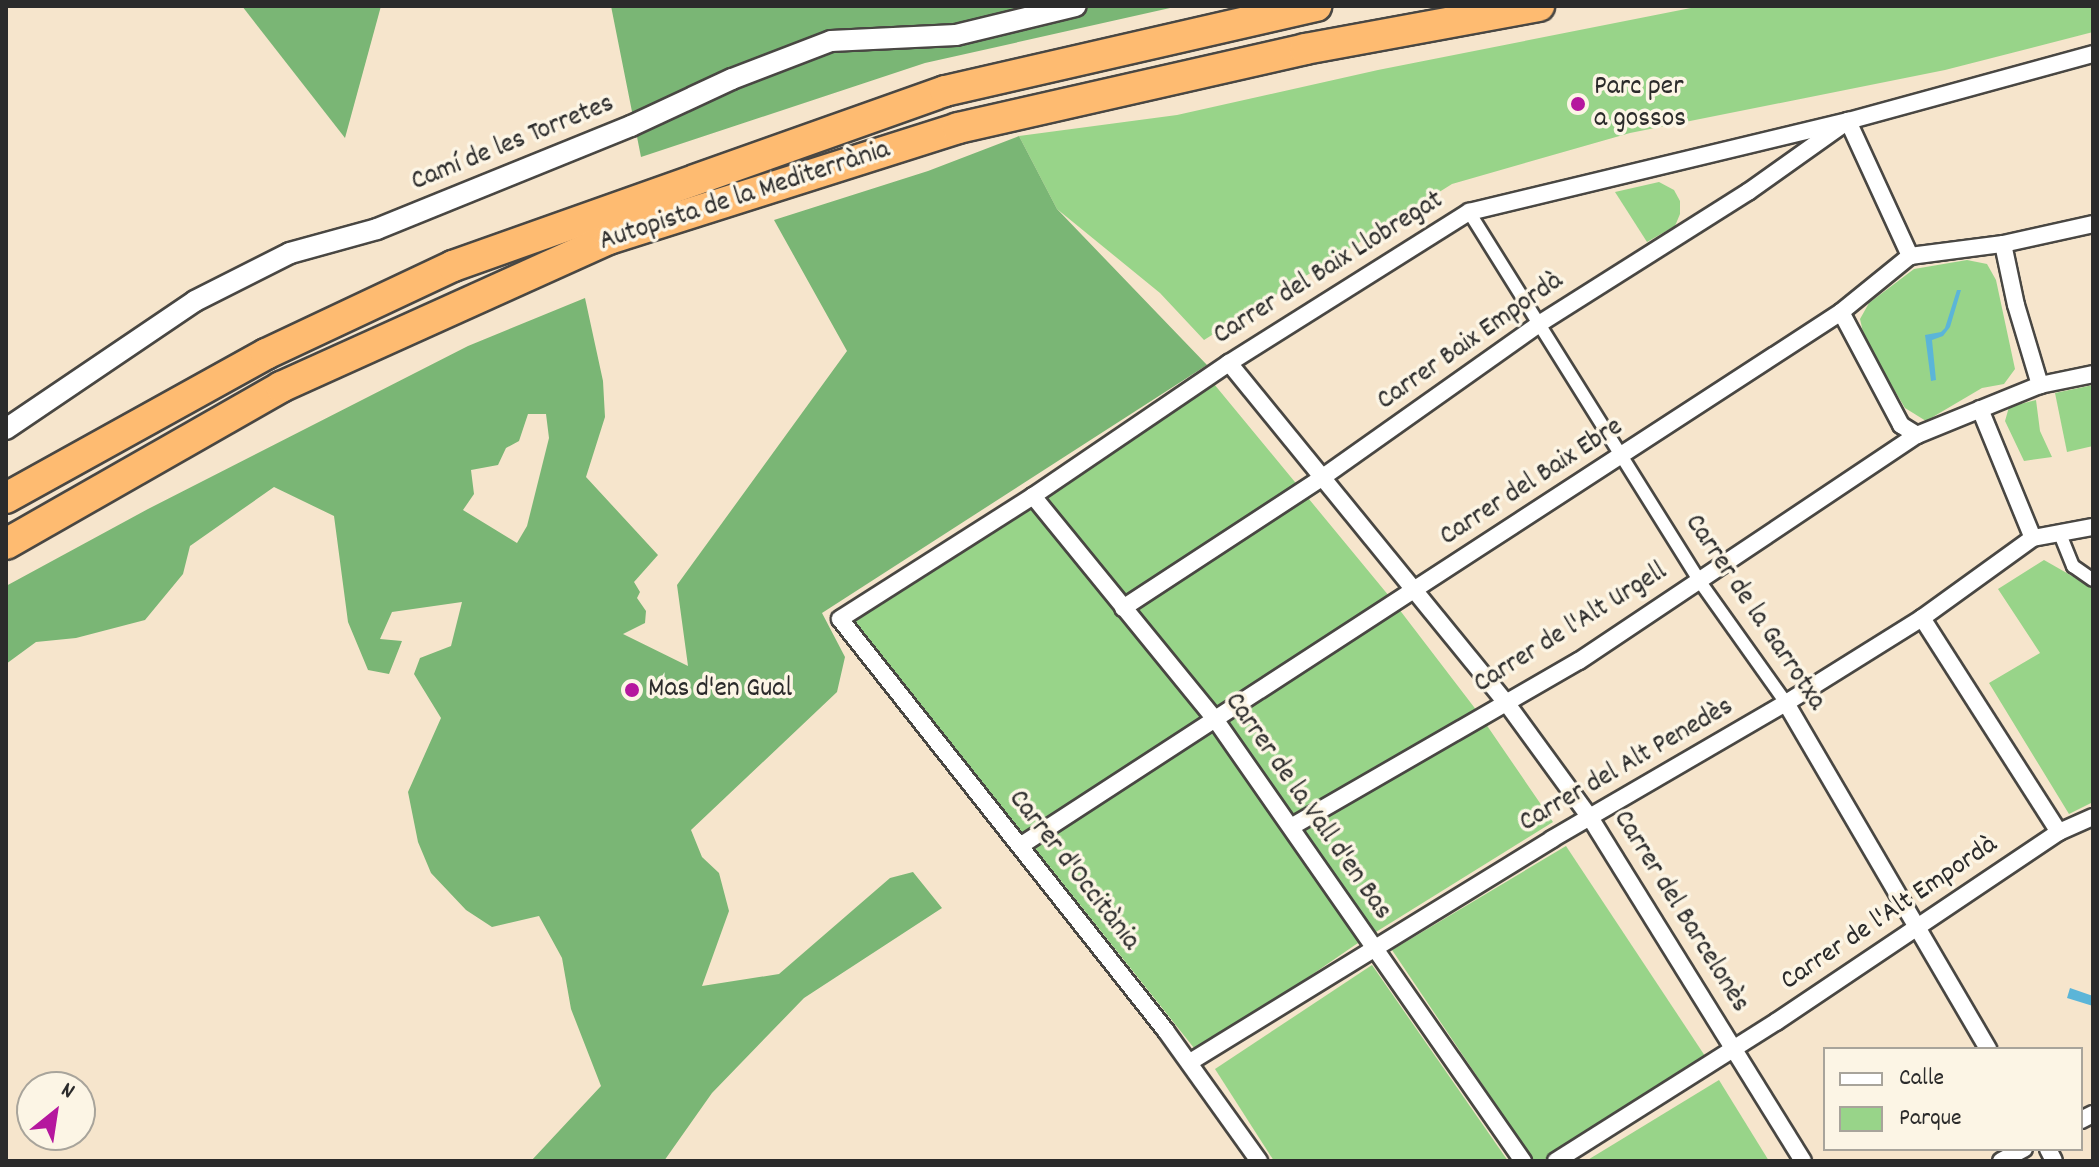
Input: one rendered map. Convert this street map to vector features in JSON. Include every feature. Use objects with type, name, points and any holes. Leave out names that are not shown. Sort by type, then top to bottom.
[{"type":"highway","name":"Autopista de la Mediterrània","points":[[6,498],[266,354],[453,266],[945,91],[1316,6]]},
{"type":"highway","name":"Autopista de la Mediterrània","points":[[6,544],[281,387],[609,239],[958,128],[1305,49],[1539,6]]},
{"type":"street","name":"Camí de les Torretes","points":[[6,429],[195,301],[290,253],[377,229],[631,126],[732,79],[831,41],[956,35],[1076,6]]},
{"type":"street","name":"Carrer del Baix Llobregat","points":[[840,619],[1033,496],[1229,363],[1469,212],[1848,121],[2093,54]]},
{"type":"street","points":[[1848,121],[1910,256],[2003,244],[2093,224]]},
{"type":"street","name":"Carrer Baix Empordà","points":[[1123,608],[1323,477],[1539,324],[1748,192],[1848,121]]},
{"type":"street","name":"Carrer de la Garrotxa","points":[[1469,212],[1698,579],[1786,703],[1987,1047]]},
{"type":"street","points":[[2003,244],[2016,305],[2040,385]]},
{"type":"street","name":"Carrer del Baix Ebre","points":[[1020,846],[1841,312],[1910,256]]},
{"type":"street","points":[[1841,312],[1901,425],[1917,435]]},
{"type":"street","name":"Carrer del Barcelonès","points":[[1229,363],[1505,701],[1591,819],[1803,1161]]},
{"type":"street","name":"Carrer de l'Alt Urgell","points":[[1291,827],[1579,661],[1917,435],[2040,385],[2093,374]]},
{"type":"street","points":[[1980,409],[2033,538]]},
{"type":"street","name":"Carrer de la Vall d'en Bas","points":[[1033,496],[1215,719],[1523,1161]]},
{"type":"street","name":"Carrer del Alt Penedès","points":[[1190,1062],[1231,1041],[1374,946],[1786,703],[1922,618],[2033,538],[2093,527]]},
{"type":"street","points":[[2060,534],[2073,566],[2093,580]]},
{"type":"street","points":[[1922,618],[2059,832]]},
{"type":"street","name":"Carrer d'Occitània","points":[[840,619],[1190,1062],[1259,1161]]},
{"type":"street","name":"Carrer de l'Alt Empordà","points":[[1556,1161],[1735,1047],[2059,832],[2093,817]]},
{"type":"street","points":[[2001,1161],[2020,1151]]},
{"type":"green space","points":[[242,6],[381,6],[345,138]]},
{"type":"green space","points":[[611,6],[1179,6],[925,63],[641,157]]},
{"type":"green space","points":[[1701,6],[2093,6],[2093,32],[1945,70],[1630,133],[1452,184],[1204,340],[1160,293],[1057,209],[1019,136],[1177,115],[1378,70]]},
{"type":"green space","points":[[1019,136],[1057,209],[1207,365],[822,613],[845,657],[837,692],[691,830],[702,857],[719,873],[729,911],[702,986],[779,974],[890,878],[913,872],[942,908],[804,998],[712,1093],[664,1161],[531,1161],[601,1086],[571,1009],[562,958],[539,916],[492,927],[466,910],[431,873],[418,842],[408,792],[441,718],[414,674],[420,658],[451,646],[462,602],[392,612],[380,639],[402,641],[389,674],[368,670],[348,622],[334,516],[274,487],[190,546],[183,574],[145,620],[76,638],[36,642],[6,664],[6,586],[148,509],[468,346],[585,298],[603,381],[605,417],[586,477],[658,555],[634,582],[640,592],[637,598],[646,611],[645,623],[623,634],[688,666],[677,585],[847,351],[774,220],[928,171]],"holes":[[[528,414],[546,414],[549,438],[527,526],[517,543],[463,510],[474,494],[471,470],[498,465],[506,448],[519,441]]]},
{"type":"green space","points":[[1659,182],[1674,190],[1680,201],[1680,214],[1675,226],[1647,242],[1615,192]]},
{"type":"green space","points":[[1967,260],[1987,264],[1996,280],[2015,369],[2004,384],[1982,388],[1926,421],[1905,408],[1865,341],[1860,319],[1869,303],[1914,269]]},
{"type":"green space","points":[[1214,384],[1389,596],[1477,711],[1553,822],[1355,945],[1198,1053],[854,621]]},
{"type":"green space","points":[[2093,385],[2093,446],[2067,452],[2055,393]]},
{"type":"green space","points":[[2036,400],[2040,431],[2052,457],[2024,461],[2005,421],[2009,407]]},
{"type":"green space","points":[[2044,560],[2093,588],[2093,802],[2069,814],[1989,683],[2040,653],[1998,589]]},
{"type":"green space","points":[[1566,846],[1705,1056],[1542,1161],[1534,1161],[1392,950]]},
{"type":"green space","points":[[1372,965],[1508,1161],[1274,1161],[1215,1069]]},
{"type":"green space","points":[[1719,1080],[1769,1161],[1586,1161]]},
{"type":"water","points":[[1957,290],[1961,290],[1950,327],[1943,336],[1932,340],[1936,380],[1931,381],[1925,335],[1941,332],[1945,328]]},
{"type":"water","points":[[2070,988],[2093,996],[2093,1006],[2067,998]]},
{"type":"place","name":"Parc per a gossos","points":[[1578,104]]},
{"type":"place","name":"Mas d'en Gual","points":[[632,690]]}]
